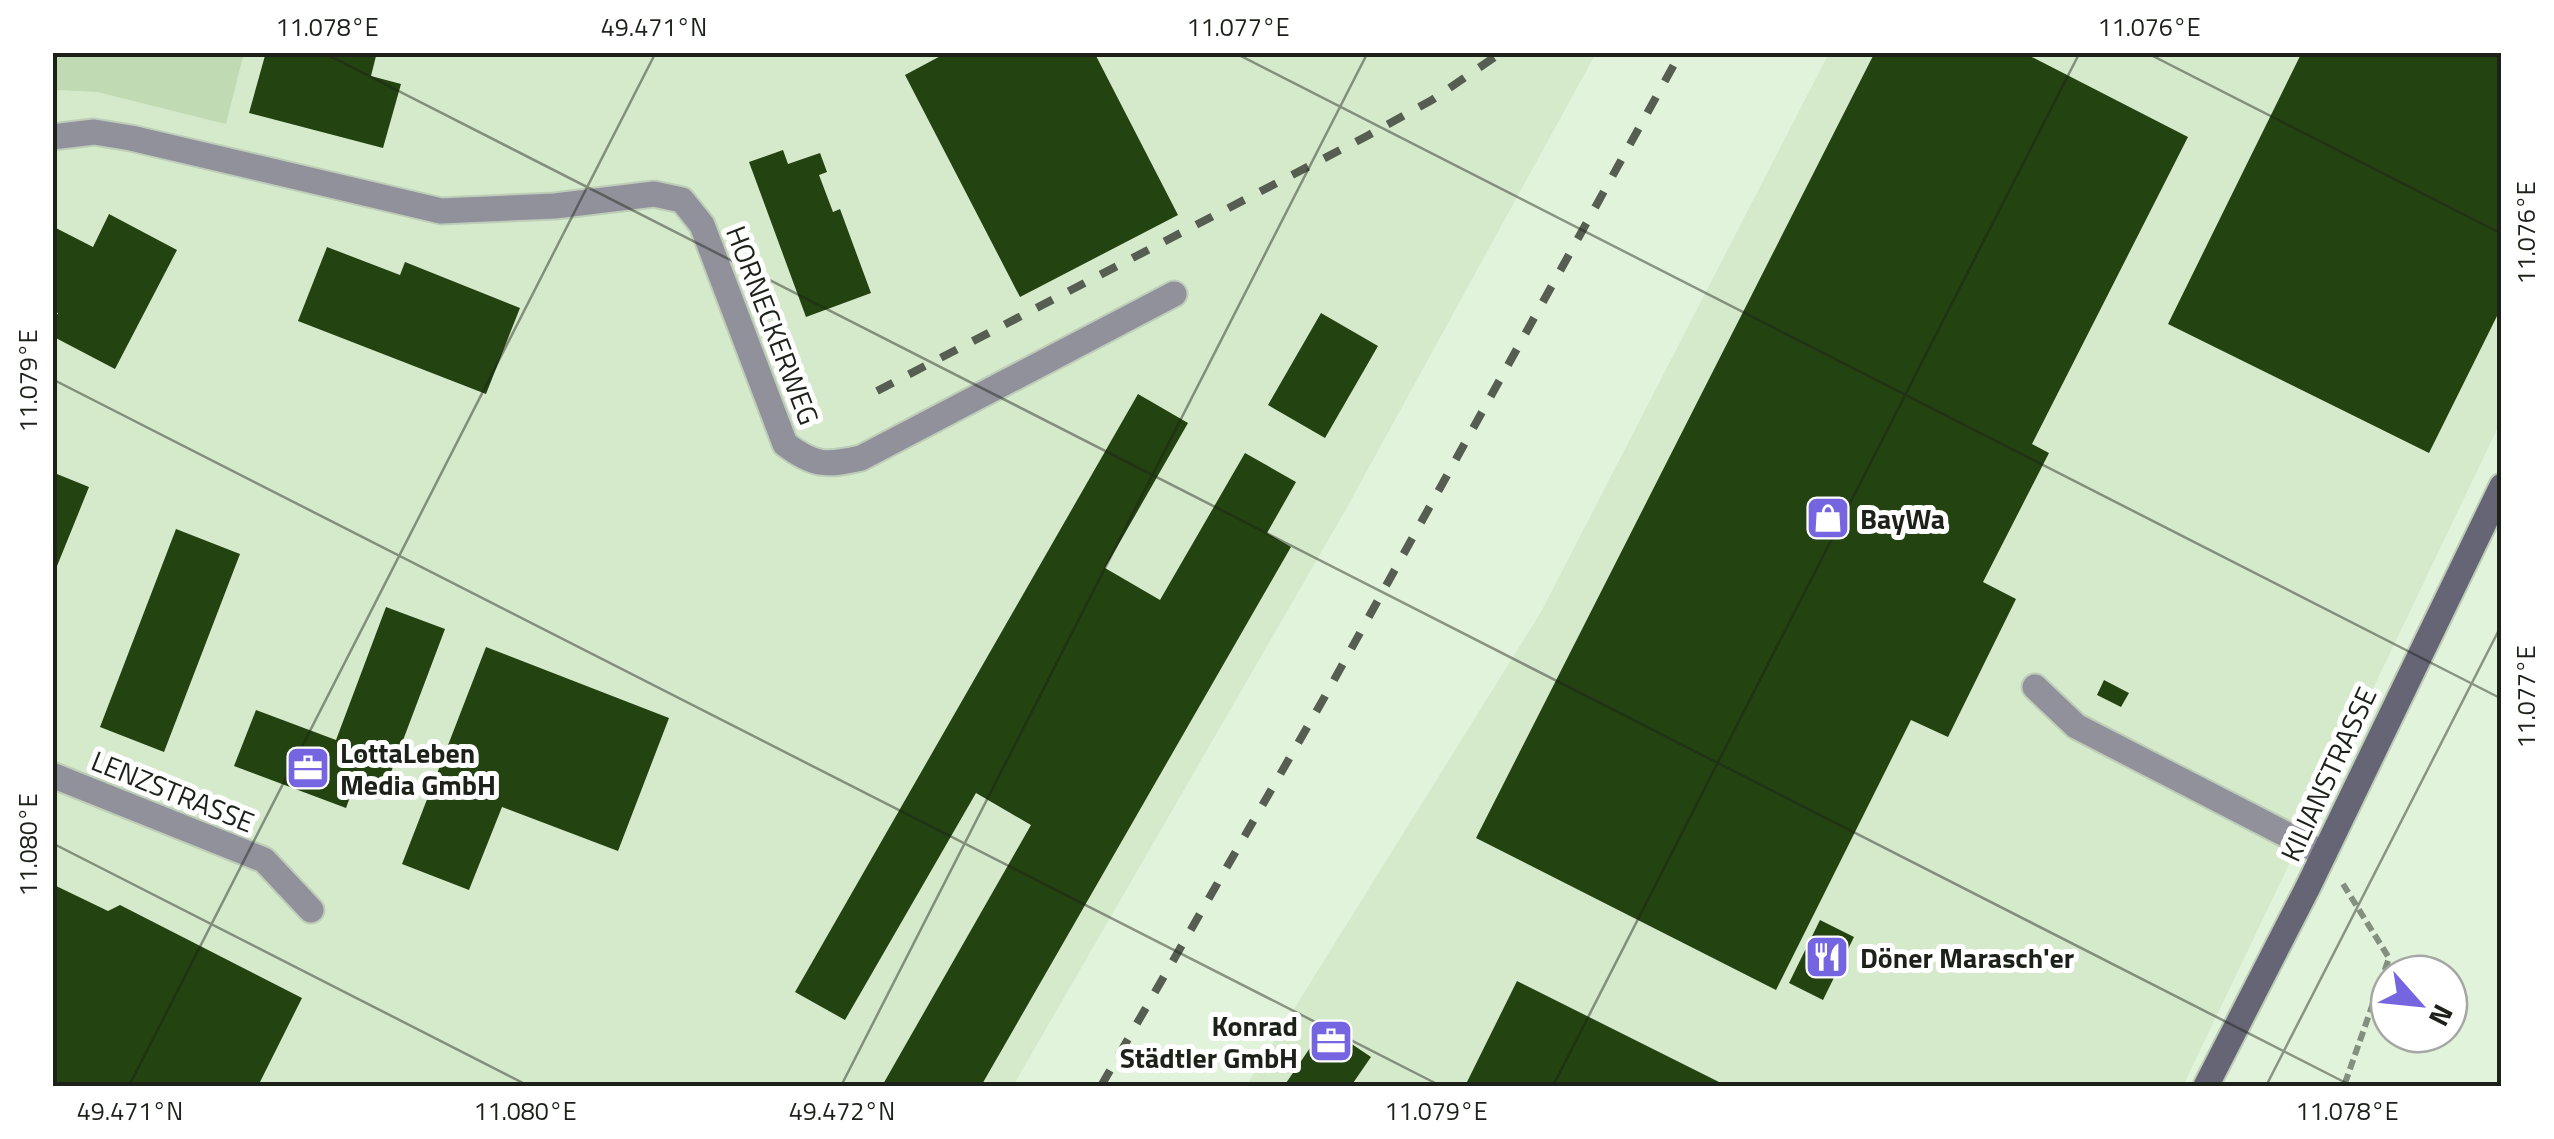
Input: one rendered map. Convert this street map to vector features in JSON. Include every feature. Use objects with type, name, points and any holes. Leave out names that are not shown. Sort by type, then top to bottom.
[{"type":"main road","name":"KILIANSTRASSE","points":[[2206,1086],[2324,854],[2502,486]]},
{"type":"street","name":"HORNECKERWEG","points":[[52,137],[94,132],[131,138],[441,211],[556,206],[654,194],[682,200],[702,225],[785,444],[804,458],[828,465],[860,458],[1174,294]]},
{"type":"street","points":[[2035,687],[2076,726],[2324,854]]},
{"type":"street","name":"LENZSTRASSE","points":[[52,775],[264,860],[311,910]]},
{"type":"path","points":[[2324,854],[2389,958],[2344,1086]]},
{"type":"shaded area","points":[[52,53],[244,53],[226,124],[97,92],[53,90]]},
{"type":"shaded area","points":[[244,53],[1596,53],[1345,511],[1013,1086],[53,1086],[52,90],[97,92],[226,123]]},
{"type":"shaded area","points":[[1829,53],[2501,53],[2501,421],[2183,1086],[1246,1086],[1541,612]]},
{"type":"building","points":[[266,52],[377,52],[371,76],[401,84],[383,148],[249,113]]},
{"type":"building","points":[[948,52],[1094,52],[1178,215],[1020,297],[905,75]]},
{"type":"building","name":"BayWa","points":[[1875,52],[2022,52],[2188,137],[2032,444],[2049,453],[1983,582],[2016,599],[1948,737],[1911,720],[1776,990],[1476,838]]},
{"type":"building","points":[[2302,52],[2502,52],[2502,306],[2429,453],[2168,324]]},
{"type":"building","points":[[783,150],[788,164],[820,153],[827,172],[819,175],[833,212],[840,209],[871,293],[806,317],[749,162]]},
{"type":"building","points":[[109,214],[177,250],[115,369],[52,336],[52,324],[58,313],[52,311],[52,226],[93,247]]},
{"type":"building","points":[[327,247],[400,275],[405,262],[520,308],[486,394],[298,321]]},
{"type":"building","points":[[1321,313],[1378,346],[1325,438],[1268,405]]},
{"type":"building","points":[[1138,394],[1188,423],[1105,568],[1160,600],[1245,453],[1296,482],[1267,533],[1291,547],[981,1086],[882,1086],[1031,825],[976,793],[845,1020],[795,992]]},
{"type":"building","points":[[52,472],[89,487],[53,576],[52,576]]},
{"type":"building","points":[[176,529],[240,554],[164,752],[100,727]]},
{"type":"building","points":[[386,607],[445,629],[385,788],[357,778],[346,808],[234,766],[256,710],[336,740]]},
{"type":"building","points":[[486,647],[669,718],[618,851],[502,807],[469,890],[402,864]]},
{"type":"building","points":[[2104,680],[2129,693],[2121,707],[2097,695]]},
{"type":"building","points":[[52,884],[108,911],[120,905],[302,998],[258,1086],[52,1085]]},
{"type":"building","points":[[1820,920],[1854,937],[1823,1000],[1789,983]]},
{"type":"building","points":[[1517,981],[1727,1086],[1465,1086]]},
{"type":"building","name":"Konrad Städtler GmbH","points":[[1325,1026],[1371,1057],[1351,1086],[1284,1086]]},
{"type":"railway","points":[[877,391],[1367,136],[1432,100],[1502,52]]},
{"type":"railway","points":[[1101,1086],[1324,698],[1681,52]]},
{"type":"place","name":"BayWa","points":[[1828,518]]},
{"type":"place","name":"LottaLeben Media GmbH","points":[[308,768]]},
{"type":"place","name":"Döner Marasch'er","points":[[1827,957]]},
{"type":"place","name":"Konrad Städtler GmbH","points":[[1331,1041]]}]
